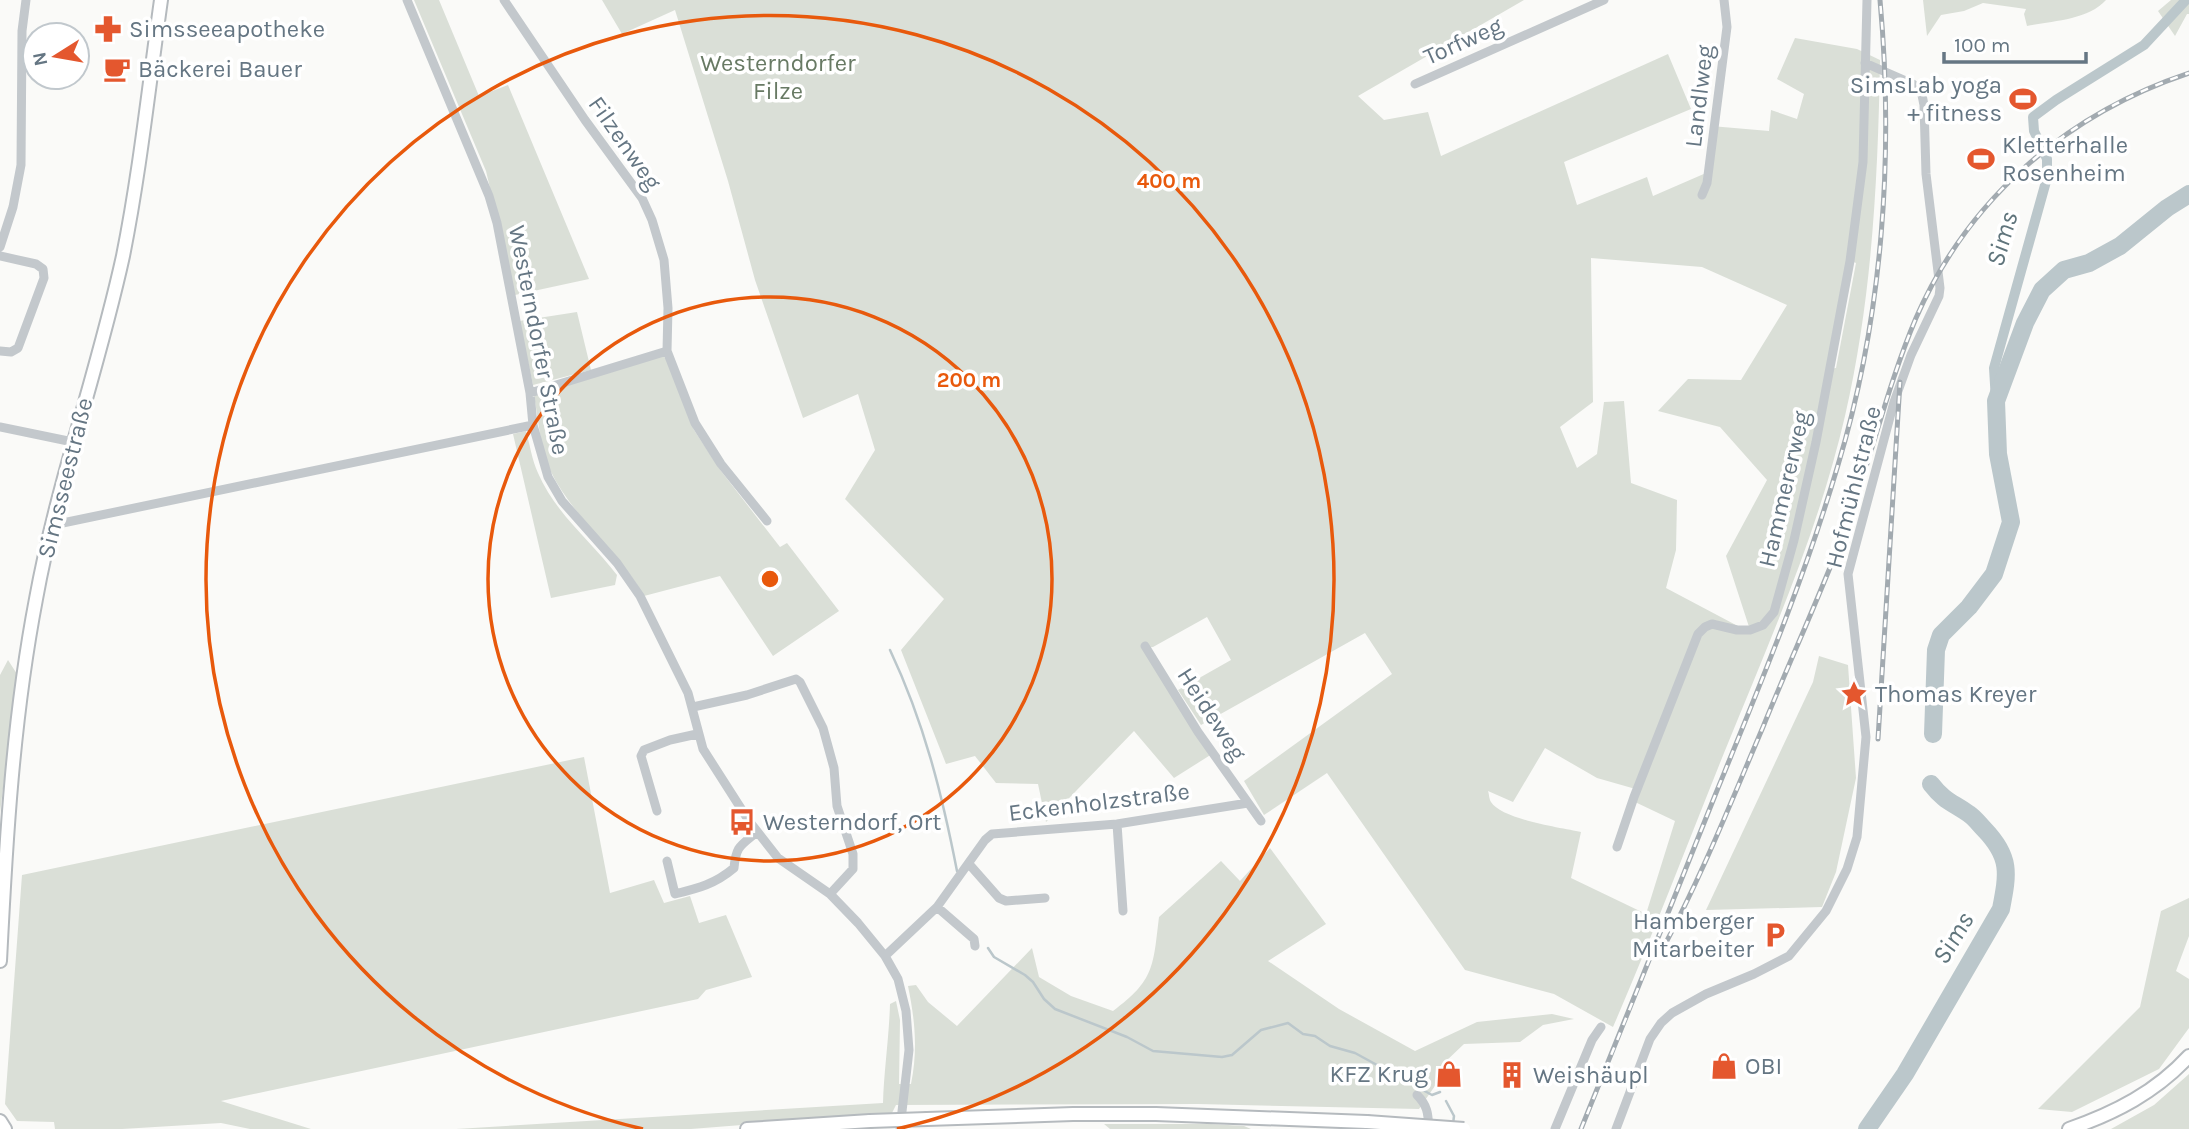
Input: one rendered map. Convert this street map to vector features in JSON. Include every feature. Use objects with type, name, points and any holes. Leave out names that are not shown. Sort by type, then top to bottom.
[{"type":"main road","name":"Simsseestraße","points":[[0,961],[13,743],[36,598],[73,442],[122,257],[139,169],[161,0]]},
{"type":"main road","points":[[2076,1128],[2107,1115],[2161,1082],[2189,1056]]},
{"type":"main road","points":[[747,1129],[870,1121],[1073,1114],[1156,1114],[1367,1122],[1464,1129]]},
{"type":"main road","points":[[2097,1129],[2107,1115]]},
{"type":"main road","points":[[0,1121],[5,1129]]},
{"type":"street","points":[[0,247],[13,207],[21,165],[22,31],[26,0]]},
{"type":"street","name":"Westerndorfer Straße","points":[[407,0],[489,196],[497,223],[542,462],[562,501],[617,563],[640,596],[693,707],[697,734],[725,787],[779,858],[830,894],[858,923],[885,956],[898,979],[908,1026],[909,1050],[900,1129]]},
{"type":"street","name":"Filzenweg","points":[[504,0],[642,198],[664,260],[668,308],[667,351]]},
{"type":"street","name":"Torfweg","points":[[1415,83],[1604,0]]},
{"type":"street","name":"Landlweg","points":[[1702,195],[1707,183],[1727,27],[1724,0]]},
{"type":"street","points":[[1866,63],[1867,0]]},
{"type":"street","name":"Hammererweg","points":[[1617,847],[1698,634],[1712,624],[1737,631],[1750,630],[1763,625],[1774,612],[1794,540],[1816,442],[1850,261],[1863,162],[1866,63]]},
{"type":"street","name":"Hofmühlstraße","points":[[1616,1129],[1650,1039],[1661,1023],[1672,1013],[1706,994],[1789,956],[1831,905],[1857,837],[1867,737],[1848,574],[1894,402],[1940,288],[1926,174],[1922,95],[1909,81],[1866,63]]},
{"type":"street","points":[[0,206],[13,207]]},
{"type":"street","points":[[0,256],[36,264],[43,269],[44,278],[18,348],[11,352],[0,351]]},
{"type":"street","points":[[530,393],[667,351],[695,423],[722,464],[767,521]]},
{"type":"street","points":[[53,525],[533,425]]},
{"type":"street","points":[[0,427],[73,442]]},
{"type":"street","name":"Heideweg","points":[[1145,646],[1198,732],[1261,821]]},
{"type":"street","points":[[693,707],[747,695],[796,679],[800,682],[824,728],[834,768],[837,806],[853,854],[853,869],[830,894]]},
{"type":"street","points":[[657,811],[641,756],[643,750],[697,734]]},
{"type":"street","name":"Eckenholzstraße","points":[[885,956],[937,908],[992,834],[1117,824],[1248,803]]},
{"type":"street","points":[[1117,824],[1123,911]]},
{"type":"street","points":[[667,860],[676,894],[701,888],[721,880],[734,868],[737,848],[757,832]]},
{"type":"street","points":[[969,864],[999,898],[1006,901],[1045,898]]},
{"type":"street","points":[[937,908],[974,939],[975,946]]},
{"type":"street","points":[[1555,1129],[1592,1040],[1601,1027]]},
{"type":"street","points":[[1417,1095],[1428,1111],[1430,1129]]},
{"type":"green space","points":[[414,0],[439,0],[479,96],[508,85],[589,279],[515,295],[486,171]]},
{"type":"green space","name":"Westerndorfer Filze","points":[[602,0],[1524,0],[1358,96],[1384,120],[1428,112],[1441,156],[1668,54],[1691,109],[1564,162],[1577,205],[1647,177],[1653,196],[1706,173],[1711,126],[1769,131],[1771,110],[1797,119],[1804,94],[1777,79],[1795,38],[1857,49],[1880,60],[1872,239],[1862,328],[1834,460],[1791,587],[1613,1027],[1554,994],[1465,970],[1327,773],[1264,815],[1244,781],[1392,674],[1365,633],[1201,725],[1178,690],[1231,660],[1207,617],[1153,647],[1144,648],[1212,754],[1174,778],[1134,731],[1046,822],[1038,784],[996,783],[975,756],[946,764],[901,650],[944,599],[845,499],[875,450],[858,394],[803,418],[755,280],[728,181],[675,10],[622,34]],"holes":[[[1591,258],[1702,267],[1787,305],[1741,380],[1688,379],[1658,411],[1720,427],[1767,480],[1726,556],[1751,633],[1666,588],[1676,550],[1677,500],[1631,483],[1624,401],[1604,402],[1597,454],[1577,468],[1560,427],[1593,402]],[[1847,259],[1856,263],[1836,368],[1827,369]],[[1545,748],[1597,778],[1639,790],[1635,802],[1675,821],[1646,914],[1571,878],[1581,832],[1532,822],[1506,813],[1491,802],[1488,791],[1513,802]]]},
{"type":"green space","points":[[1923,0],[2106,0],[2080,16],[2027,26],[2024,14],[2026,9],[1983,3],[1964,11],[1941,15],[1927,36]]},
{"type":"green space","points":[[2171,0],[2189,0],[2189,14],[2175,36],[2158,11]]},
{"type":"green space","points":[[577,312],[591,370],[533,385],[519,321]]},
{"type":"green space","points":[[661,356],[666,358],[694,430],[721,471],[780,547],[787,543],[839,611],[773,656],[720,576],[644,596],[622,564],[571,503],[547,463],[534,396]]},
{"type":"green space","points":[[526,431],[534,463],[545,487],[564,514],[617,575],[615,585],[551,598],[513,434]]},
{"type":"green space","points":[[1819,656],[1848,665],[1856,778],[1836,872],[1822,907],[1706,910],[1813,682]]},
{"type":"green space","points":[[8,660],[17,674],[0,813],[0,675]]},
{"type":"green space","points":[[584,757],[610,893],[654,880],[664,903],[690,896],[699,923],[726,915],[752,977],[706,990],[698,999],[221,1101],[311,1129],[250,1129],[221,1123],[122,1129],[55,1129],[54,1122],[17,1121],[5,1104],[22,875]]},
{"type":"green space","points":[[1270,848],[1326,924],[1268,961],[1339,1009],[1415,1051],[1477,1022],[1552,1014],[1574,1019],[1543,1025],[1520,1042],[1464,1044],[1444,1063],[1439,1080],[1419,1109],[1198,1104],[896,1105],[892,1113],[691,1129],[456,1129],[883,1103],[890,1004],[896,1001],[900,1020],[899,1084],[911,1084],[915,1035],[908,986],[916,985],[928,1002],[957,1026],[1032,948],[1039,977],[1071,996],[1113,1011],[1137,990],[1150,971],[1159,917],[1221,861],[1240,881]]},
{"type":"green space","points":[[2189,898],[2189,936],[2176,971],[2189,979],[2189,1028],[2159,1069],[2072,1112],[2038,1109],[2140,1007],[2161,911]]},
{"type":"green space","points":[[2189,1074],[2189,1129],[2111,1129],[2154,1105]]},
{"type":"green space","points":[[1104,1124],[1211,1124],[1244,1126],[1251,1129],[1110,1129]]},
{"type":"waterway","name":"Sims","points":[[1996,401],[1994,368],[2047,178],[2047,159],[2034,131],[2033,117],[2144,45],[2186,0]]},
{"type":"waterway","name":"Sims","points":[[1933,734],[1936,650],[1941,635],[1969,607],[1994,574],[2011,522],[1998,454],[1996,401],[2025,323],[2042,290],[2064,270],[2089,263],[2120,246],[2189,194]]},
{"type":"waterway","points":[[890,650],[913,704],[931,759],[957,871]]},
{"type":"waterway","name":"Sims","points":[[1867,1129],[1905,1074],[2001,909],[2006,875],[1999,848],[1973,817],[1945,798],[1931,784]]},
{"type":"waterway","points":[[988,948],[994,957],[1033,982],[1044,999],[1055,1009],[1127,1037],[1153,1051],[1222,1057],[1232,1055],[1261,1030],[1288,1023],[1303,1034],[1315,1036],[1330,1046],[1355,1053],[1432,1095],[1440,1092]]},
{"type":"waterway","points":[[1446,1101],[1454,1116],[1453,1124]]},
{"type":"railway","points":[[1581,1129],[1781,630],[1825,507],[1853,409],[1875,293],[1885,176],[1886,117],[1880,0]]},
{"type":"railway","points":[[1662,950],[1715,840],[1824,583],[1853,508],[1905,345],[1938,275],[1963,235],[1993,199],[2026,166],[2062,137],[2144,90],[2189,73]]},
{"type":"railway","points":[[1878,739],[1900,382]]},
{"type":"place","name":"Simsseeapotheke","points":[[108,29]]},
{"type":"place","name":"Bäckerei Bauer","points":[[117,69]]},
{"type":"place","name":"SimsLab yoga + fitness","points":[[2023,99]]},
{"type":"place","name":"Kletterhalle Rosenheim","points":[[1981,159]]},
{"type":"place","name":"Thomas Kreyer","points":[[1854,694]]},
{"type":"place","name":"Westerndorf, Ort","points":[[742,822]]},
{"type":"place","name":"Hamberger Mitarbeiter","points":[[1775,935]]},
{"type":"place","name":"OBI","points":[[1724,1066]]},
{"type":"place","name":"KFZ Krug","points":[[1449,1074]]},
{"type":"place","name":"Weishäupl","points":[[1512,1075]]}]
